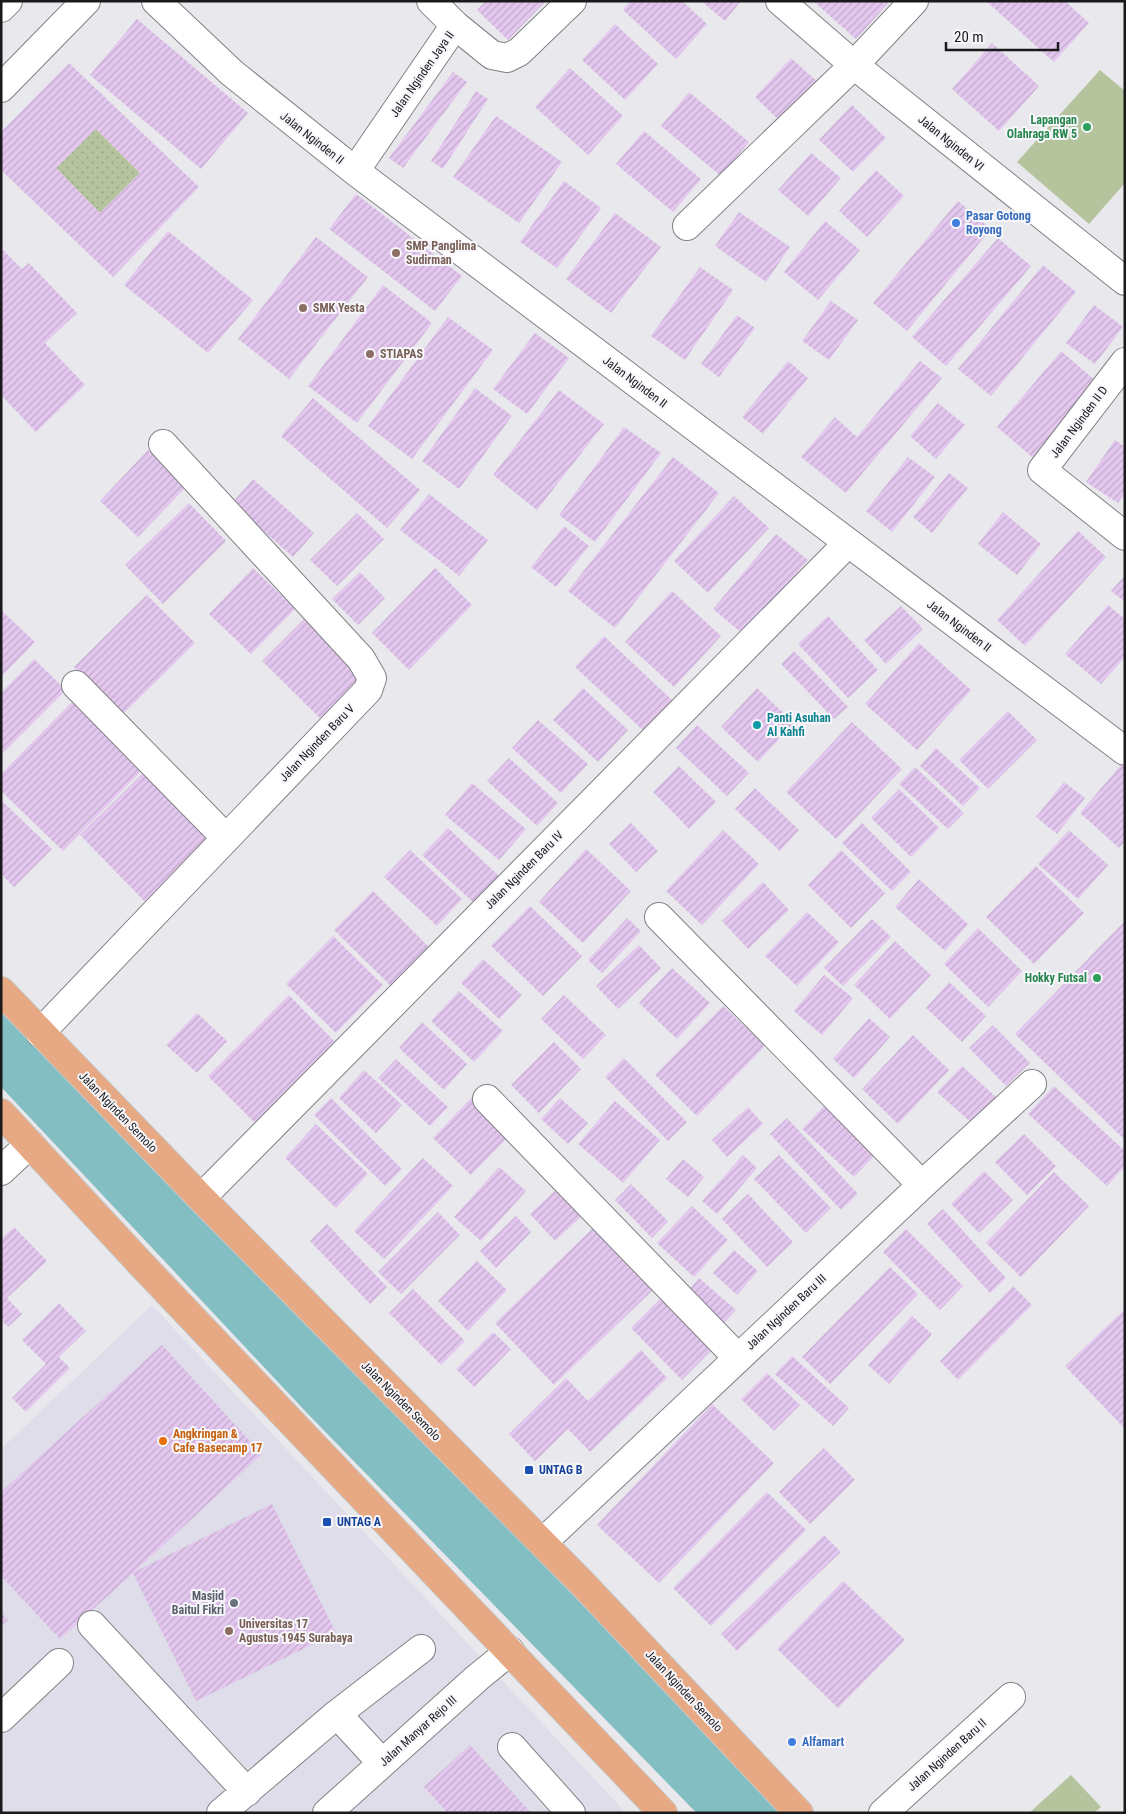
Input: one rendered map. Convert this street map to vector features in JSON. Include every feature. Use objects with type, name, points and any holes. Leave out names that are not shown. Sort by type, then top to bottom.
[{"type":"main road","name":"Jalan Nginden Semolo","points":[[1,991],[201,1198],[582,1583],[799,1813]]},
{"type":"main road","points":[[1,1113],[135,1257],[663,1813]]},
{"type":"street","points":[[1,8],[8,1]]},
{"type":"street","points":[[1,88],[86,1]]},
{"type":"street","name":"Jalan Nginden II","points":[[156,1],[232,73],[355,171],[1125,751]]},
{"type":"street","points":[[431,1],[455,25]]},
{"type":"street","name":"Jalan Nginden Jaya II","points":[[355,171],[455,25],[492,54],[507,58],[519,52],[572,1]]},
{"type":"street","name":"Jalan Nginden VI","points":[[780,1],[854,65],[1125,281]]},
{"type":"street","points":[[687,226],[854,65],[914,1]]},
{"type":"street","name":"Jalan Nginden II D","points":[[1125,362],[1042,470],[1125,536]]},
{"type":"street","name":"Jalan Nginden Baru V","points":[[40,1033],[368,690],[372,678],[362,659],[163,444]]},
{"type":"street","name":"Jalan Nginden Baru IV","points":[[201,1198],[848,543]]},
{"type":"street","points":[[76,685],[226,838]]},
{"type":"street","points":[[659,916],[922,1185]]},
{"type":"street","name":"Jalan Nginden Baru III","points":[[542,1543],[1032,1084]]},
{"type":"street","points":[[487,1099],[738,1358]]},
{"type":"street","points":[[1,1171],[30,1144]]},
{"type":"street","points":[[92,1625],[248,1792]]},
{"type":"street","points":[[221,1813],[338,1714],[421,1649]]},
{"type":"street","name":"Jalan Manyar Rejo III","points":[[327,1813],[477,1678],[510,1651]]},
{"type":"street","points":[[1,1718],[59,1663]]},
{"type":"street","name":"Jalan Nginden Baru II","points":[[882,1813],[1011,1697]]},
{"type":"street","points":[[338,1714],[382,1763]]},
{"type":"street","points":[[512,1747],[570,1813]]},
{"type":"shaded area","name":"Universitas 17 Agustus 1945 Surabaya","points":[[152,1305],[626,1813],[1,1813],[1,1449]]},
{"type":"green space","name":"Lapangan Olahraga RW 5","points":[[1100,70],[1125,91],[1125,183],[1089,224],[1017,162]]},
{"type":"green space","points":[[96,129],[140,173],[100,213],[56,168]]},
{"type":"green space","points":[[1071,1775],[1101,1807],[1094,1813],[1029,1813]]},
{"type":"building","points":[[486,1],[542,1],[544,3],[508,40],[477,10]]},
{"type":"building","points":[[630,1],[682,1],[707,24],[676,59],[623,10]]},
{"type":"building","points":[[701,1],[739,1],[740,2],[725,21]]},
{"type":"building","points":[[813,1],[890,1],[856,39]]},
{"type":"building","points":[[986,1],[1065,1],[1089,23],[1054,62]]},
{"type":"building","points":[[137,19],[248,113],[201,169],[90,75]]},
{"type":"building","points":[[615,24],[658,64],[625,100],[582,60]]},
{"type":"building","points":[[992,43],[1039,86],[999,131],[952,89]]},
{"type":"building","points":[[791,58],[820,84],[783,124],[755,97]]},
{"type":"building","points":[[69,63],[199,187],[113,277],[1,170],[1,132]],"holes":[[[96,129],[140,173],[100,213],[56,168]]]},
{"type":"building","points":[[570,68],[623,116],[588,155],[535,107]]},
{"type":"building","points":[[453,72],[467,82],[403,168],[389,158]]},
{"type":"building","points":[[476,91],[488,99],[443,169],[431,161]]},
{"type":"building","points":[[689,92],[749,142],[721,176],[661,126]]},
{"type":"building","points":[[852,105],[886,138],[853,172],[819,140]]},
{"type":"building","points":[[496,116],[562,162],[519,223],[453,177]]},
{"type":"building","points":[[644,131],[701,179],[673,212],[616,164]]},
{"type":"building","points":[[811,153],[841,178],[808,216],[778,190]]},
{"type":"building","points":[[876,170],[904,196],[867,237],[839,211]]},
{"type":"building","points":[[564,181],[601,208],[557,268],[520,242]]},
{"type":"building","name":"SMP Panglima Sudirman","points":[[356,194],[462,276],[435,311],[329,229]]},
{"type":"building","points":[[958,201],[991,229],[907,331],[873,303]]},
{"type":"building","points":[[739,212],[790,247],[766,282],[715,246]]},
{"type":"building","points":[[615,213],[661,247],[611,313],[566,279]]},
{"type":"building","points":[[825,221],[860,250],[818,300],[784,272]]},
{"type":"building","points":[[168,231],[253,300],[208,353],[124,285]]},
{"type":"building","name":"SMK Yesta","points":[[316,237],[368,277],[289,379],[238,339]]},
{"type":"building","points":[[998,238],[1031,266],[946,366],[912,337]]},
{"type":"building","points":[[1,248],[22,269],[29,263],[77,313],[45,343],[85,385],[36,432],[1,395]]},
{"type":"building","points":[[1043,265],[1076,292],[991,396],[958,369]]},
{"type":"building","points":[[700,267],[733,290],[685,360],[651,336]]},
{"type":"building","name":"STIAPAS","points":[[383,285],[432,323],[357,423],[308,386]]},
{"type":"building","points":[[831,301],[858,320],[829,360],[802,341]]},
{"type":"building","points":[[1094,305],[1123,327],[1095,364],[1066,343]]},
{"type":"building","points":[[737,315],[755,328],[719,377],[701,364]]},
{"type":"building","points":[[448,317],[493,350],[412,459],[368,426]]},
{"type":"building","points":[[535,333],[569,358],[527,414],[493,389]]},
{"type":"building","points":[[1061,351],[1103,387],[1039,463],[997,427]]},
{"type":"building","points":[[788,361],[808,378],[763,434],[742,417]]},
{"type":"building","points":[[920,361],[942,378],[846,493],[801,457],[835,417],[857,437]]},
{"type":"building","points":[[475,388],[512,416],[459,489],[422,461]]},
{"type":"building","points":[[559,390],[604,424],[537,510],[493,475]]},
{"type":"building","points":[[313,398],[420,490],[387,528],[281,436]]},
{"type":"building","points":[[938,403],[965,425],[936,459],[910,436]]},
{"type":"building","points":[[624,427],[661,453],[595,542],[559,515]]},
{"type":"building","points":[[1115,440],[1125,447],[1125,493],[1118,503],[1086,482]]},
{"type":"building","points":[[148,450],[187,486],[138,537],[100,501]]},
{"type":"building","points":[[673,457],[719,493],[615,628],[568,591]]},
{"type":"building","points":[[908,457],[935,477],[892,532],[866,511]]},
{"type":"building","points":[[949,473],[968,488],[932,533],[913,517]]},
{"type":"building","points":[[253,479],[314,533],[293,557],[232,503]]},
{"type":"building","points":[[429,494],[488,540],[459,576],[400,530]]},
{"type":"building","points":[[734,496],[769,528],[708,593],[674,561]]},
{"type":"building","points":[[189,503],[226,541],[163,604],[125,565]]},
{"type":"building","points":[[1003,512],[1041,544],[1017,575],[978,544]]},
{"type":"building","points":[[357,513],[384,539],[337,586],[310,560]]},
{"type":"building","points":[[564,526],[589,546],[556,587],[531,567]]},
{"type":"building","points":[[1078,531],[1106,557],[1025,646],[997,620]]},
{"type":"building","points":[[776,534],[808,560],[744,635],[713,609]]},
{"type":"building","points":[[253,568],[295,609],[251,654],[209,614]]},
{"type":"building","points":[[435,568],[472,605],[409,670],[372,633]]},
{"type":"building","points":[[360,572],[385,598],[358,625],[332,599]]},
{"type":"building","points":[[1125,575],[1125,602],[1111,591]]},
{"type":"building","points":[[672,591],[721,636],[674,687],[625,642]]},
{"type":"building","points":[[147,595],[195,643],[121,716],[74,667]]},
{"type":"building","points":[[1108,605],[1125,619],[1125,657],[1101,684],[1065,654]]},
{"type":"building","points":[[901,606],[923,629],[886,664],[864,640]]},
{"type":"building","points":[[1,610],[35,642],[1,677]]},
{"type":"building","points":[[307,616],[371,680],[327,725],[262,661]]},
{"type":"building","points":[[828,616],[878,670],[848,698],[798,644]]},
{"type":"building","points":[[604,636],[673,701],[645,732],[575,667]]},
{"type":"building","points":[[919,643],[971,690],[917,750],[865,704]]},
{"type":"building","points":[[794,651],[848,707],[834,719],[781,664]]},
{"type":"building","points":[[34,659],[66,690],[1,755],[1,693]]},
{"type":"building","points":[[583,688],[628,730],[598,762],[553,720]]},
{"type":"building","name":"Panti Asuhan Al Kahfi","points":[[757,688],[794,723],[758,762],[721,727]]},
{"type":"building","points":[[77,697],[147,765],[63,851],[1,791],[1,774]]},
{"type":"building","points":[[1008,711],[1037,740],[988,789],[959,760]]},
{"type":"building","points":[[538,720],[588,764],[561,793],[512,748]]},
{"type":"building","points":[[852,722],[902,769],[836,839],[786,792]]},
{"type":"building","points":[[697,725],[749,773],[727,796],[676,748]]},
{"type":"building","points":[[936,748],[980,788],[963,806],[920,766]]},
{"type":"building","points":[[509,758],[558,803],[537,826],[487,781]]},
{"type":"building","points":[[1121,765],[1125,768],[1125,841],[1119,848],[1080,813]]},
{"type":"building","points":[[679,766],[716,802],[689,829],[653,792]]},
{"type":"building","points":[[915,767],[964,813],[948,829],[899,784]]},
{"type":"building","points":[[145,771],[217,844],[151,908],[80,835]]},
{"type":"building","points":[[1064,782],[1085,798],[1057,834],[1036,817]]},
{"type":"building","points":[[472,783],[526,829],[499,860],[445,815]]},
{"type":"building","points":[[755,788],[799,830],[780,851],[735,809]]},
{"type":"building","points":[[899,789],[939,828],[911,857],[871,818]]},
{"type":"building","points":[[1,800],[52,849],[14,887],[1,874]]},
{"type":"building","points":[[631,823],[658,851],[636,872],[609,844]]},
{"type":"building","points":[[862,823],[911,872],[892,891],[842,843]]},
{"type":"building","points":[[448,828],[500,877],[475,904],[422,855]]},
{"type":"building","points":[[723,830],[759,864],[702,925],[666,891]]},
{"type":"building","points":[[1069,830],[1108,865],[1078,899],[1038,864]]},
{"type":"building","points":[[586,849],[631,891],[583,943],[539,902]]},
{"type":"building","points":[[410,850],[462,899],[437,926],[384,877]]},
{"type":"building","points":[[841,850],[885,893],[851,928],[808,885]]},
{"type":"building","points":[[1036,866],[1084,913],[1034,964],[986,917]]},
{"type":"building","points":[[919,879],[968,924],[945,951],[895,907]]},
{"type":"building","points":[[763,882],[789,910],[748,949],[722,921]]},
{"type":"building","points":[[373,891],[434,952],[396,991],[334,930]]},
{"type":"building","points":[[530,906],[582,956],[543,996],[491,946]]},
{"type":"building","points":[[807,912],[839,942],[797,986],[765,956]]},
{"type":"building","points":[[627,918],[641,931],[602,973],[588,960]]},
{"type":"building","points":[[872,919],[891,937],[843,986],[824,968]]},
{"type":"building","name":"Hokky Futsal","points":[[1125,921],[1125,1140],[1015,1034]]},
{"type":"building","points":[[978,928],[1022,971],[988,1007],[944,964]]},
{"type":"building","points":[[333,936],[383,985],[336,1033],[286,984]]},
{"type":"building","points":[[895,941],[931,975],[890,1019],[854,985]]},
{"type":"building","points":[[639,945],[661,968],[618,1009],[596,986]]},
{"type":"building","points":[[483,959],[522,995],[499,1019],[461,983]]},
{"type":"building","points":[[672,968],[710,1003],[677,1039],[639,1003]]},
{"type":"building","points":[[824,975],[853,998],[822,1035],[794,1011]]},
{"type":"building","points":[[949,982],[986,1016],[962,1042],[926,1008]]},
{"type":"building","points":[[459,991],[503,1031],[474,1062],[431,1021]]},
{"type":"building","points":[[289,995],[337,1044],[256,1124],[208,1076]]},
{"type":"building","points":[[564,995],[606,1035],[583,1059],[541,1019]]},
{"type":"building","points":[[723,1006],[765,1046],[697,1116],[655,1075]]},
{"type":"building","points":[[197,1013],[227,1041],[197,1073],[166,1045]]},
{"type":"building","points":[[869,1018],[890,1037],[854,1078],[833,1059]]},
{"type":"building","points":[[422,1022],[467,1064],[444,1090],[399,1048]]},
{"type":"building","points":[[993,1025],[1030,1063],[1006,1086],[969,1048]]},
{"type":"building","points":[[913,1035],[949,1070],[898,1124],[862,1089]]},
{"type":"building","points":[[554,1042],[581,1069],[539,1113],[511,1085]]},
{"type":"building","points":[[624,1058],[687,1122],[668,1141],[605,1077]]},
{"type":"building","points":[[396,1059],[448,1107],[430,1126],[378,1078]]},
{"type":"building","points":[[962,1066],[998,1099],[974,1125],[937,1092]]},
{"type":"building","points":[[364,1070],[402,1105],[376,1133],[339,1098]]},
{"type":"building","points":[[1054,1086],[1125,1151],[1125,1166],[1107,1186],[1028,1114]]},
{"type":"building","points":[[472,1097],[511,1134],[471,1175],[433,1138]]},
{"type":"building","points":[[331,1098],[402,1169],[385,1186],[314,1115]]},
{"type":"building","points":[[560,1098],[588,1123],[568,1144],[541,1119]]},
{"type":"building","points":[[615,1101],[660,1140],[623,1183],[578,1144]]},
{"type":"building","points":[[828,1102],[880,1150],[854,1177],[802,1129]]},
{"type":"building","points":[[748,1107],[763,1124],[727,1157],[712,1140]]},
{"type":"building","points":[[787,1118],[858,1194],[841,1210],[770,1134]]},
{"type":"building","points":[[316,1124],[368,1174],[336,1208],[285,1158]]},
{"type":"building","points":[[1024,1134],[1056,1166],[1027,1195],[995,1162]]},
{"type":"building","points":[[743,1155],[757,1168],[717,1214],[702,1201]]},
{"type":"building","points":[[779,1155],[831,1208],[806,1233],[754,1179]]},
{"type":"building","points":[[423,1158],[453,1186],[384,1259],[354,1231]]},
{"type":"building","points":[[683,1159],[704,1177],[688,1197],[666,1179]]},
{"type":"building","points":[[499,1167],[526,1191],[481,1241],[454,1217]]},
{"type":"building","points":[[984,1171],[1013,1200],[979,1233],[951,1204]]},
{"type":"building","points":[[1054,1172],[1089,1206],[1021,1277],[986,1243]]},
{"type":"building","points":[[631,1184],[668,1221],[652,1238],[615,1200]]},
{"type":"building","points":[[559,1187],[585,1213],[555,1241],[530,1214]]},
{"type":"building","points":[[748,1194],[793,1242],[767,1267],[722,1219]]},
{"type":"building","points":[[692,1206],[728,1240],[694,1277],[657,1243]]},
{"type":"building","points":[[943,1209],[1006,1278],[990,1293],[927,1224]]},
{"type":"building","points":[[438,1212],[460,1235],[401,1294],[378,1272]]},
{"type":"building","points":[[516,1216],[531,1232],[496,1268],[480,1251]]},
{"type":"building","points":[[327,1224],[387,1287],[370,1304],[310,1241]]},
{"type":"building","points":[[14,1227],[47,1261],[7,1298],[22,1314],[8,1327],[1,1320],[1,1239]]},
{"type":"building","points":[[593,1228],[653,1290],[554,1385],[495,1323]]},
{"type":"building","points":[[906,1229],[963,1286],[940,1310],[883,1252]]},
{"type":"building","points":[[734,1250],[758,1271],[737,1295],[713,1273]]},
{"type":"building","points":[[477,1261],[507,1290],[468,1331],[438,1301]]},
{"type":"building","points":[[890,1267],[918,1294],[830,1384],[802,1357]]},
{"type":"building","points":[[699,1278],[736,1310],[723,1324],[687,1292]]},
{"type":"building","points":[[1013,1286],[1032,1305],[958,1380],[940,1361]]},
{"type":"building","points":[[413,1289],[465,1341],[441,1365],[389,1313]]},
{"type":"building","points":[[665,1294],[716,1346],[682,1380],[631,1328]]},
{"type":"building","points":[[59,1303],[86,1331],[59,1357],[70,1368],[26,1412],[12,1398],[46,1364],[22,1340]]},
{"type":"building","points":[[1125,1309],[1125,1429],[1065,1366]]},
{"type":"building","points":[[912,1316],[932,1334],[889,1384],[868,1365]]},
{"type":"building","points":[[493,1332],[511,1349],[474,1387],[456,1369]]},
{"type":"building","points":[[162,1345],[262,1454],[134,1572],[272,1504],[336,1633],[196,1701],[133,1573],[60,1639],[1,1576],[1,1492]]},
{"type":"building","points":[[641,1350],[667,1378],[590,1452],[568,1429],[535,1461],[509,1434],[566,1378],[588,1401]]},
{"type":"building","points":[[792,1356],[849,1408],[833,1426],[775,1374]]},
{"type":"building","points":[[767,1373],[800,1405],[774,1431],[741,1399]]},
{"type":"building","points":[[712,1404],[774,1463],[659,1583],[597,1525]]},
{"type":"building","points":[[824,1448],[855,1480],[810,1524],[779,1492]]},
{"type":"building","points":[[767,1492],[806,1530],[711,1626],[673,1588]]},
{"type":"building","points":[[824,1535],[841,1552],[737,1651],[721,1634]]},
{"type":"building","points":[[843,1581],[905,1640],[838,1708],[777,1649]]},
{"type":"building","points":[[1,1612],[8,1620],[1,1626]]},
{"type":"building","points":[[470,1745],[531,1813],[448,1813],[424,1787]]},
{"type":"waterway","points":[[1,1037],[332,1390],[744,1813]]},
{"type":"place","name":"Lapangan Olahraga RW 5","points":[[1087,127]]},
{"type":"place","name":"Pasar Gotong Royong","points":[[956,223]]},
{"type":"place","name":"SMP Panglima Sudirman","points":[[396,253]]},
{"type":"place","name":"SMK Yesta","points":[[303,308]]},
{"type":"place","name":"STIAPAS","points":[[370,354]]},
{"type":"place","name":"Panti Asuhan Al Kahfi","points":[[757,725]]},
{"type":"place","name":"Hokky Futsal","points":[[1097,978]]},
{"type":"place","name":"Angkringan & Cafe Basecamp 17","points":[[163,1441]]},
{"type":"place","name":"UNTAG B","points":[[529,1470]]},
{"type":"place","name":"UNTAG A","points":[[327,1522]]},
{"type":"place","name":"Masjid Baitul Fikri","points":[[234,1603]]},
{"type":"place","name":"Universitas 17 Agustus 1945 Surabaya","points":[[229,1631]]},
{"type":"place","name":"Alfamart","points":[[792,1742]]}]
